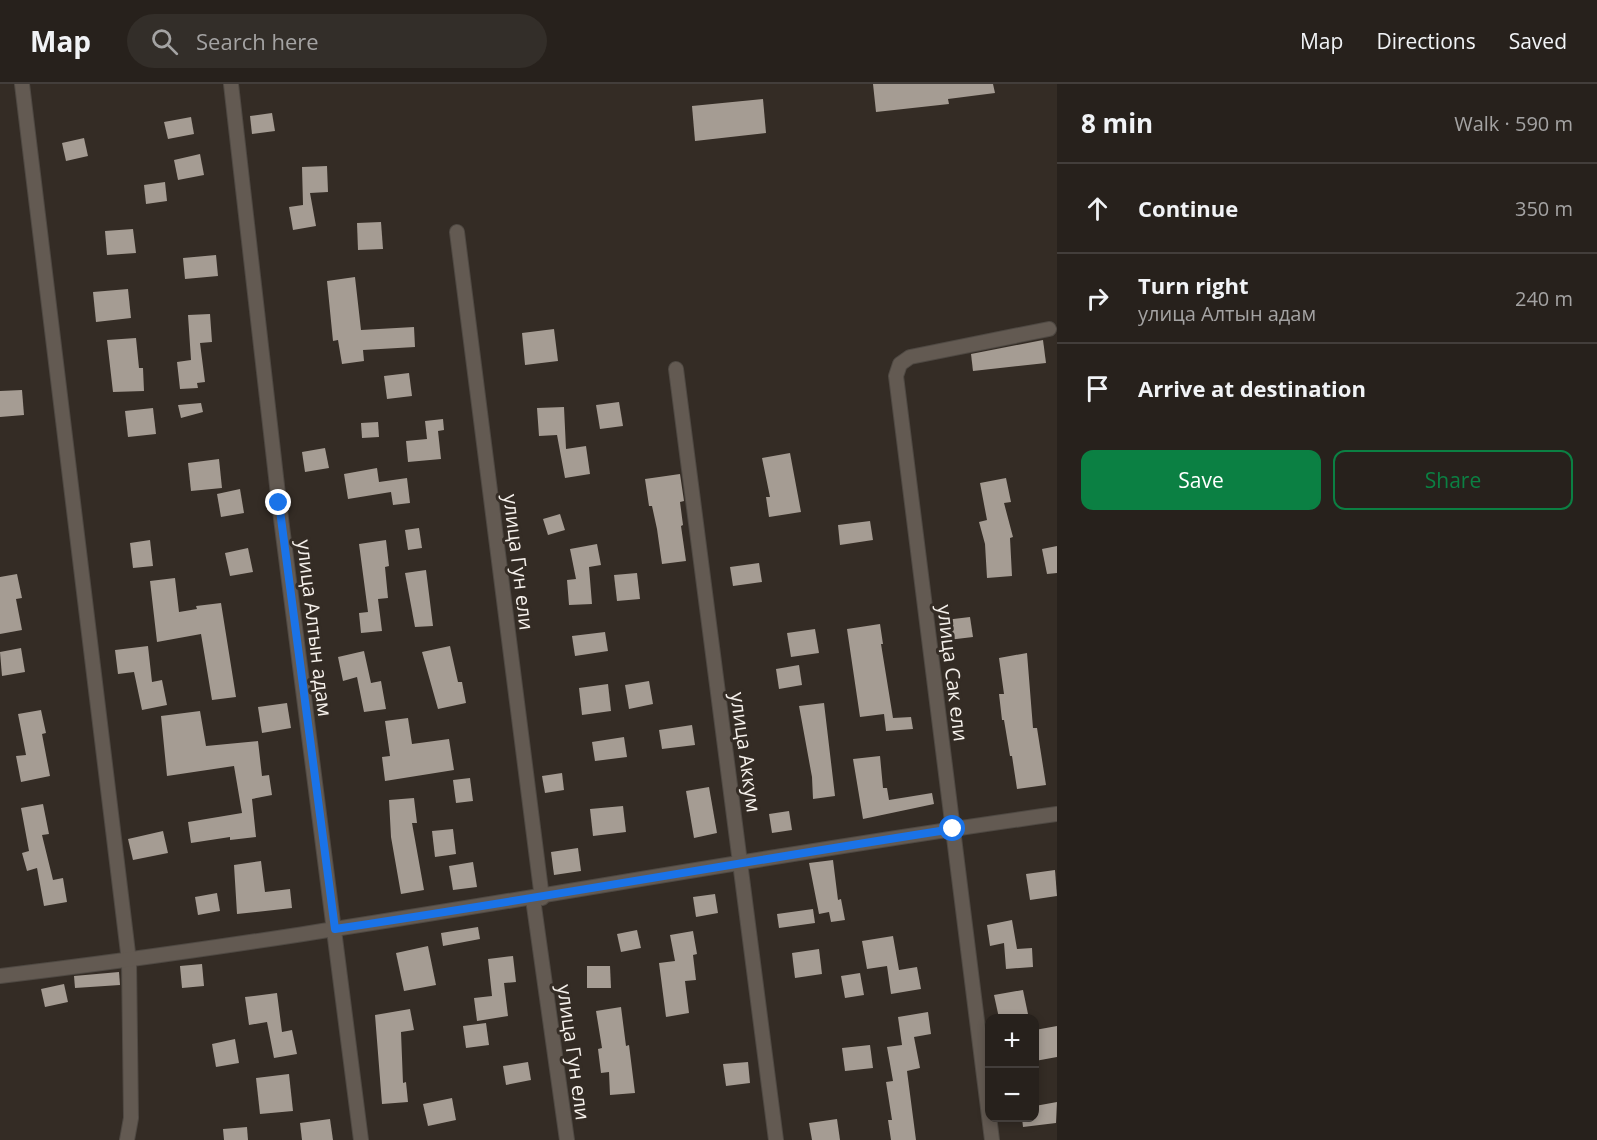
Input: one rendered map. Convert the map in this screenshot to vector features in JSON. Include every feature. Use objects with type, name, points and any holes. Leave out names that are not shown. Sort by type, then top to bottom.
[{"type":"street","points":[[22,84],[129,961],[131,1118],[128,1140]]},
{"type":"street","name":"улица Алтын адам","points":[[231,84],[279,503],[361,1140]]},
{"type":"street","name":"улица Гун ели","points":[[457,232],[567,1140]]},
{"type":"street","name":"улица Сак ели","points":[[992,1140],[896,376],[900,364],[910,357],[1049,329]]},
{"type":"street","name":"улица Аккум","points":[[676,369],[776,1140]]},
{"type":"street","points":[[0,976],[129,961],[537,898],[741,862],[1057,814]]},
{"type":"building","points":[[873,84],[993,84],[995,93],[948,99],[949,104],[876,112]]},
{"type":"building","points":[[763,99],[766,133],[695,141],[692,106]]},
{"type":"building","points":[[272,113],[275,131],[252,134],[250,116]]},
{"type":"building","points":[[191,117],[194,134],[168,139],[164,122]]},
{"type":"building","points":[[84,138],[88,156],[66,161],[62,143]]},
{"type":"building","points":[[200,154],[204,175],[178,180],[174,160]]},
{"type":"building","points":[[327,166],[328,192],[310,193],[316,226],[293,230],[289,207],[303,205],[302,167]]},
{"type":"building","points":[[165,182],[167,201],[146,204],[144,185]]},
{"type":"building","points":[[381,222],[383,249],[358,250],[357,223]]},
{"type":"building","points":[[133,229],[136,253],[107,255],[105,231]]},
{"type":"building","points":[[216,255],[218,276],[185,279],[183,258]]},
{"type":"building","points":[[355,277],[361,330],[414,327],[415,347],[363,350],[364,361],[342,364],[338,340],[333,341],[327,281]]},
{"type":"building","points":[[128,289],[131,318],[96,322],[93,292]]},
{"type":"building","points":[[210,314],[212,342],[200,343],[205,382],[197,383],[198,388],[180,389],[177,362],[191,360],[188,315]]},
{"type":"building","points":[[554,329],[558,361],[525,365],[522,333]]},
{"type":"building","points":[[136,338],[139,368],[143,368],[144,391],[113,392],[107,340]]},
{"type":"building","points":[[1043,340],[1046,363],[973,371],[971,354]]},
{"type":"building","points":[[409,373],[412,396],[387,399],[384,376]]},
{"type":"building","points":[[22,390],[24,415],[0,417],[0,391]]},
{"type":"building","points":[[619,402],[623,426],[600,429],[596,405]]},
{"type":"building","points":[[201,403],[203,412],[181,418],[178,405]]},
{"type":"building","points":[[564,407],[566,449],[586,446],[590,474],[565,478],[557,435],[539,436],[537,408]]},
{"type":"building","points":[[153,408],[156,434],[128,437],[125,411]]},
{"type":"building","points":[[443,419],[444,430],[438,431],[441,459],[408,462],[406,441],[427,439],[425,421]]},
{"type":"building","points":[[378,422],[379,437],[362,438],[361,423]]},
{"type":"building","points":[[325,448],[329,468],[305,472],[302,452]]},
{"type":"building","points":[[790,453],[801,512],[769,517],[766,497],[770,497],[762,458]]},
{"type":"building","points":[[219,459],[222,488],[191,491],[188,463]]},
{"type":"building","points":[[377,468],[379,482],[407,478],[410,503],[393,505],[391,492],[348,499],[344,474]]},
{"type":"building","points":[[680,474],[684,501],[680,502],[683,525],[681,526],[686,561],[662,564],[657,529],[652,506],[649,506],[645,479]]},
{"type":"building","points":[[1006,478],[1011,502],[1004,503],[1013,537],[1010,538],[1012,576],[987,578],[985,544],[979,522],[987,520],[980,483]]},
{"type":"building","points":[[240,489],[244,513],[221,517],[217,494]]},
{"type":"building","points":[[560,514],[565,530],[548,535],[543,519]]},
{"type":"building","points":[[870,521],[873,540],[840,545],[838,525]]},
{"type":"building","points":[[419,528],[422,548],[408,550],[405,530]]},
{"type":"building","points":[[150,540],[153,566],[133,568],[130,543]]},
{"type":"building","points":[[386,540],[389,566],[385,567],[388,598],[378,599],[382,631],[361,633],[359,613],[368,612],[359,544]]},
{"type":"building","points":[[597,544],[601,565],[589,567],[592,604],[569,605],[567,580],[576,579],[570,549]]},
{"type":"building","points":[[1057,546],[1057,573],[1047,574],[1042,549]]},
{"type":"building","points":[[248,548],[253,572],[230,576],[225,553]]},
{"type":"building","points":[[759,563],[762,582],[733,586],[730,567]]},
{"type":"building","points":[[426,570],[433,626],[415,627],[405,573]]},
{"type":"building","points":[[637,573],[640,599],[617,601],[614,575]]},
{"type":"building","points":[[17,574],[22,598],[16,599],[22,630],[0,634],[0,577]]},
{"type":"building","points":[[175,578],[179,612],[197,609],[196,606],[221,603],[236,697],[212,700],[201,634],[157,642],[150,581]]},
{"type":"building","points":[[970,617],[973,637],[948,640],[945,620]]},
{"type":"building","points":[[880,624],[893,718],[911,717],[913,729],[886,731],[884,714],[860,717],[847,629]]},
{"type":"building","points":[[815,629],[819,653],[791,657],[787,633]]},
{"type":"building","points":[[605,632],[608,651],[575,656],[572,636]]},
{"type":"building","points":[[148,646],[152,682],[162,680],[167,705],[142,710],[134,672],[118,674],[115,650]]},
{"type":"building","points":[[450,646],[458,682],[462,682],[466,703],[438,709],[422,652]]},
{"type":"building","points":[[21,648],[25,672],[2,676],[0,652]]},
{"type":"building","points":[[364,651],[371,683],[381,681],[386,709],[364,712],[357,677],[343,681],[338,657]]},
{"type":"building","points":[[1027,653],[1033,728],[1037,728],[1046,785],[1017,789],[1012,756],[1010,756],[1004,720],[1002,720],[999,694],[1004,694],[999,658]]},
{"type":"building","points":[[799,665],[802,685],[779,689],[776,669]]},
{"type":"building","points":[[649,681],[653,704],[629,709],[625,685]]},
{"type":"building","points":[[608,684],[611,711],[582,715],[579,688]]},
{"type":"building","points":[[287,703],[291,728],[262,733],[258,707]]},
{"type":"building","points":[[824,703],[835,796],[813,799],[812,777],[799,706]]},
{"type":"building","points":[[41,710],[46,733],[42,734],[50,776],[21,782],[16,756],[26,755],[18,714]]},
{"type":"building","points":[[200,711],[206,746],[258,741],[262,776],[269,775],[272,795],[252,799],[256,837],[230,840],[230,837],[191,843],[188,822],[242,813],[234,766],[167,776],[161,716]]},
{"type":"building","points":[[408,718],[412,744],[449,739],[454,770],[385,781],[382,757],[390,756],[385,721]]},
{"type":"building","points":[[692,725],[695,745],[662,749],[659,730]]},
{"type":"building","points":[[624,737],[627,757],[595,761],[592,742]]},
{"type":"building","points":[[880,756],[883,788],[887,788],[889,800],[932,793],[934,804],[863,819],[853,759]]},
{"type":"building","points":[[562,773],[564,790],[545,793],[542,776]]},
{"type":"building","points":[[470,778],[473,801],[456,803],[453,780]]},
{"type":"building","points":[[709,787],[717,833],[694,838],[686,791]]},
{"type":"building","points":[[414,798],[417,823],[412,823],[424,890],[401,894],[391,837],[389,800]]},
{"type":"building","points":[[43,804],[49,834],[42,835],[53,880],[63,878],[67,902],[44,906],[37,868],[27,871],[22,853],[29,851],[21,808]]},
{"type":"building","points":[[623,806],[626,832],[593,836],[590,809]]},
{"type":"building","points":[[789,811],[792,830],[772,833],[769,814]]},
{"type":"building","points":[[453,829],[456,854],[435,857],[432,831]]},
{"type":"building","points":[[163,831],[168,853],[133,860],[128,839]]},
{"type":"building","points":[[578,848],[581,871],[554,875],[551,852]]},
{"type":"building","points":[[833,860],[838,900],[841,899],[845,920],[831,922],[829,912],[819,914],[809,863]]},
{"type":"building","points":[[261,861],[265,892],[290,889],[292,908],[237,914],[234,865]]},
{"type":"building","points":[[473,862],[477,887],[453,890],[449,866]]},
{"type":"building","points":[[1055,870],[1057,896],[1030,900],[1026,874]]},
{"type":"building","points":[[217,893],[220,911],[198,915],[195,897]]},
{"type":"building","points":[[715,894],[718,913],[696,917],[693,897]]},
{"type":"building","points":[[813,909],[815,923],[779,928],[777,914]]},
{"type":"building","points":[[1012,920],[1017,949],[1032,948],[1033,967],[1006,969],[1004,943],[990,946],[987,925]]},
{"type":"building","points":[[478,927],[480,939],[443,946],[441,933]]},
{"type":"building","points":[[637,930],[641,948],[621,952],[617,934]]},
{"type":"building","points":[[693,931],[697,954],[693,955],[696,980],[685,981],[689,1013],[666,1017],[659,963],[675,961],[670,935]]},
{"type":"building","points":[[893,936],[899,970],[917,967],[921,989],[891,994],[887,966],[867,969],[862,941]]},
{"type":"building","points":[[428,946],[436,985],[404,991],[396,953]]},
{"type":"building","points":[[819,949],[822,974],[795,978],[792,953]]},
{"type":"building","points":[[513,956],[516,982],[504,983],[508,1016],[477,1021],[474,998],[492,996],[488,959]]},
{"type":"building","points":[[202,964],[204,986],[182,988],[180,966]]},
{"type":"building","points":[[587,966],[610,966],[611,988],[587,988]]},
{"type":"building","points":[[119,972],[120,985],[75,988],[74,976]]},
{"type":"building","points":[[860,973],[864,995],[845,998],[841,976]]},
{"type":"building","points":[[64,984],[68,1002],[45,1007],[41,989]]},
{"type":"building","points":[[1023,990],[1028,1014],[998,1014],[994,995]]},
{"type":"building","points":[[277,993],[282,1032],[292,1030],[297,1054],[274,1058],[267,1022],[249,1025],[245,997]]},
{"type":"building","points":[[621,1007],[635,1093],[610,1095],[609,1072],[601,1073],[598,1049],[602,1048],[596,1011]]},
{"type":"building","points":[[410,1009],[414,1030],[401,1032],[403,1083],[406,1082],[408,1102],[382,1104],[375,1015]]},
{"type":"building","points":[[928,1012],[931,1034],[914,1037],[920,1068],[907,1071],[916,1140],[891,1140],[888,1120],[892,1120],[886,1082],[893,1081],[887,1047],[902,1045],[898,1017]]},
{"type":"building","points":[[486,1023],[489,1045],[466,1048],[463,1026]]},
{"type":"building","points":[[1057,1026],[1057,1057],[1039,1060],[1039,1029]]},
{"type":"building","points":[[235,1039],[239,1063],[216,1067],[212,1044]]},
{"type":"building","points":[[870,1045],[873,1068],[845,1071],[842,1048]]},
{"type":"building","points":[[528,1062],[531,1080],[506,1085],[503,1066]]},
{"type":"building","points":[[748,1062],[750,1083],[726,1086],[723,1064]]},
{"type":"building","points":[[289,1074],[293,1111],[260,1114],[256,1078]]},
{"type":"building","points":[[452,1098],[456,1120],[428,1126],[423,1104]]},
{"type":"building","points":[[1057,1102],[1056,1123],[1023,1127],[1022,1122],[1039,1122],[1039,1105]]},
{"type":"building","points":[[330,1119],[333,1140],[302,1140],[300,1123]]},
{"type":"building","points":[[837,1119],[840,1140],[812,1140],[809,1123]]},
{"type":"building","points":[[247,1127],[248,1140],[224,1140],[223,1129]]},
{"type":"route","points":[[279,503],[335,929],[533,899],[741,862],[953,829]]}]
